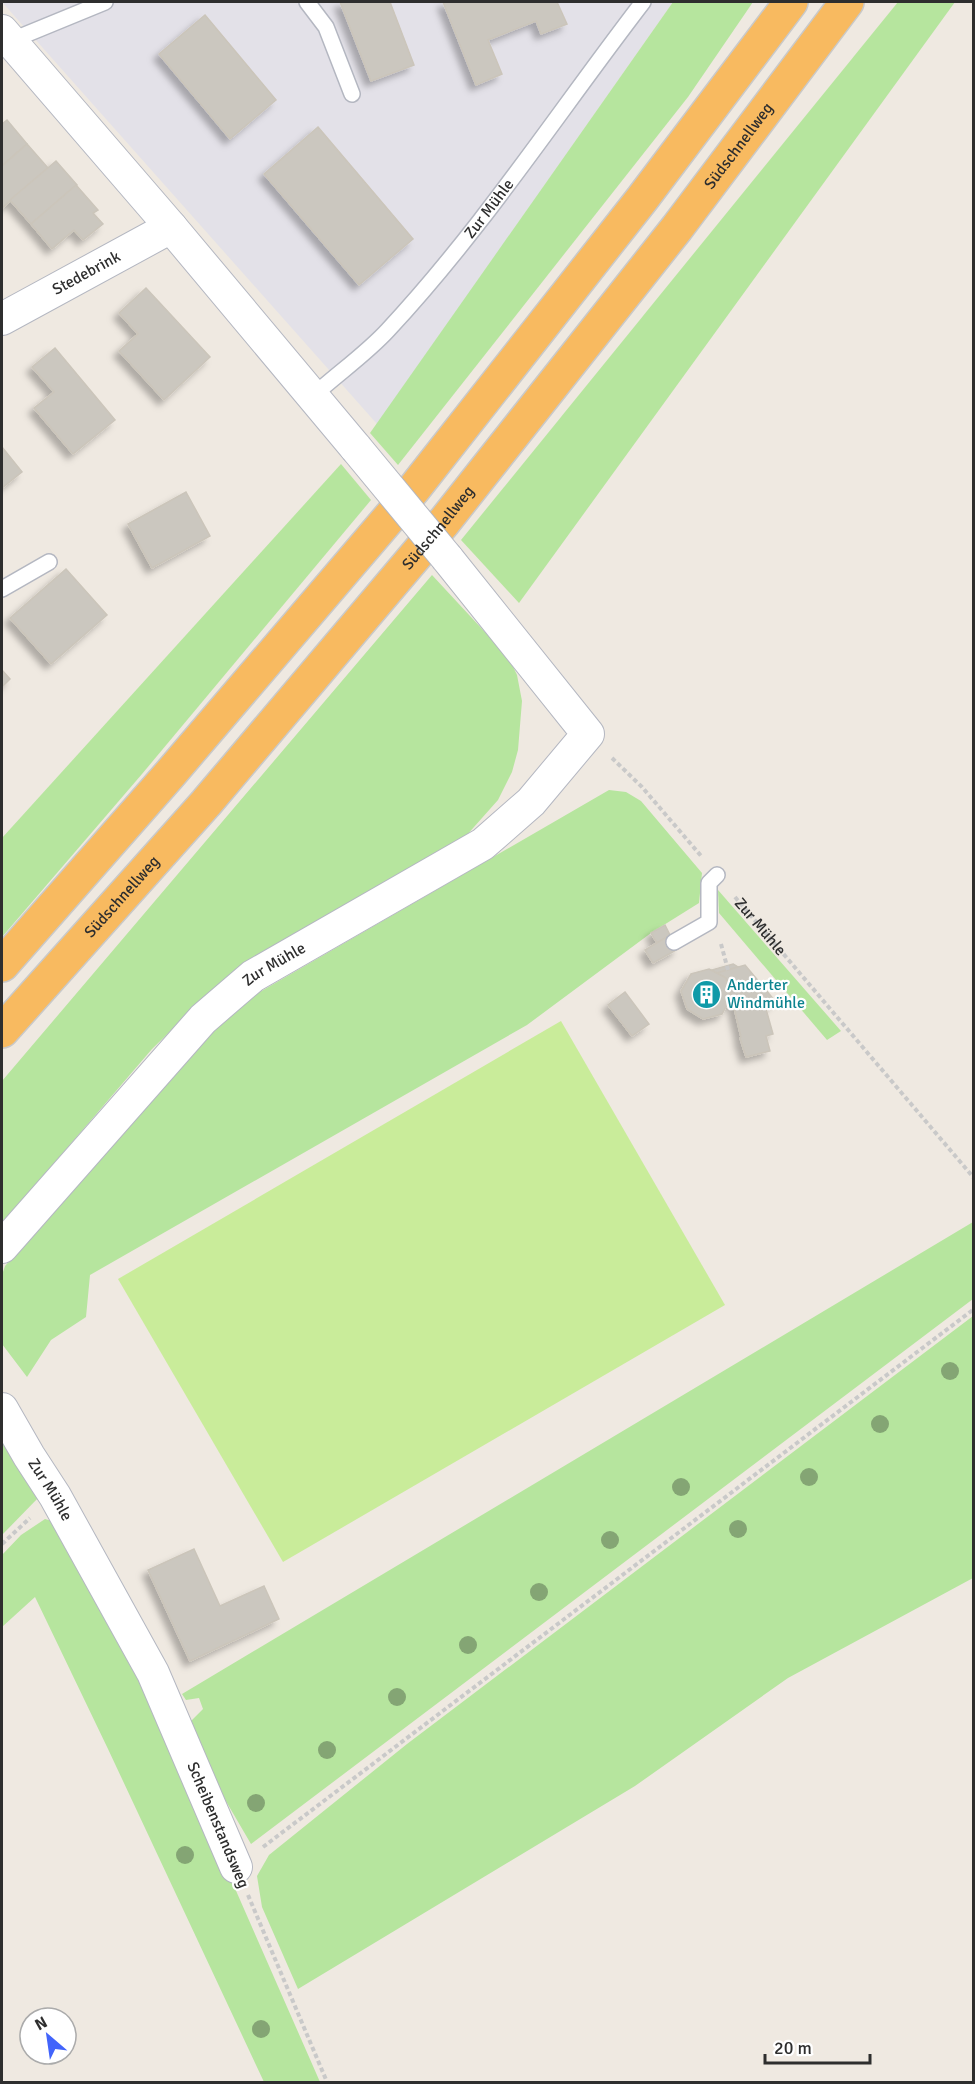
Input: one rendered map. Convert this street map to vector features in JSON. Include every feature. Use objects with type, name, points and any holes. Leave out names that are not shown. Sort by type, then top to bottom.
[{"type":"highway","points":[[2,965],[170,774],[413,490],[642,199],[791,2]]},
{"type":"highway","name":"Südschnellweg","points":[[2,1031],[206,803],[444,522],[677,228],[847,2]]},
{"type":"street","points":[[6,36],[313,396],[588,734]]},
{"type":"street","name":"Stedebrink","points":[[2,320],[171,227]]},
{"type":"street","name":"Zur Mühle","points":[[2,1247],[203,1019],[253,976],[483,843],[531,802],[588,734]]},
{"type":"street","name":"Zur Mühle","points":[[2,1409],[29,1456],[56,1496],[98,1573]]},
{"type":"street","name":"Scheibenstandsweg","points":[[98,1573],[153,1673],[236,1867]]},
{"type":"lane","points":[[6,36],[105,2]]},
{"type":"lane","points":[[307,2],[326,27],[352,94]]},
{"type":"lane","name":"Zur Mühle","points":[[313,396],[387,331],[469,235],[643,2]]},
{"type":"lane","points":[[2,589],[49,562]]},
{"type":"lane","points":[[674,942],[709,922],[709,883],[717,875]]},
{"type":"path","name":"Zur Mühle","points":[[588,734],[642,787],[974,1178]]},
{"type":"path","points":[[236,1867],[974,1309]]},
{"type":"path","name":"Scheibenstandsweg","points":[[236,1867],[327,2082]]},
{"type":"shaded area","points":[[2,2],[673,2],[377,424]]},
{"type":"green space","points":[[673,2],[753,2],[688,97],[398,465],[370,433]]},
{"type":"green space","points":[[898,2],[955,2],[519,603],[461,540]]},
{"type":"green space","points":[[341,464],[371,500],[142,774],[2,937],[2,838]]},
{"type":"green space","points":[[432,575],[509,658],[517,675],[522,701],[518,750],[512,772],[498,800],[466,836],[223,980],[152,1049],[2,1224],[2,1081]]},
{"type":"green space","points":[[609,790],[626,792],[641,801],[702,873],[699,903],[651,933],[527,1025],[90,1275],[86,1317],[51,1340],[27,1377],[2,1344],[2,1275],[5,1266],[209,1034],[258,993]]},
{"type":"green space","points":[[718,890],[841,1031],[827,1040],[719,913]]},
{"type":"green space","points":[[561,1021],[725,1305],[283,1562],[118,1279]]},
{"type":"green space","points":[[973,1222],[973,1299],[251,1844],[192,1743],[191,1721],[203,1709],[199,1698],[186,1700],[182,1694]]},
{"type":"green space","points":[[973,1316],[973,1578],[788,1678],[635,1786],[298,1989],[262,1907],[257,1876],[269,1855],[407,1744]]},
{"type":"green space","points":[[2,1433],[39,1497],[2,1535]]},
{"type":"green space","points":[[45,1519],[52,1521],[74,1548],[176,1754],[320,2082],[264,2082],[35,1597],[2,1627],[2,1555],[21,1535]]},
{"type":"building","points":[[340,2],[390,2],[414,65],[371,81]]},
{"type":"building","points":[[443,2],[557,2],[567,24],[541,34],[536,21],[488,40],[502,74],[476,85]]},
{"type":"building","points":[[205,15],[276,100],[230,139],[159,54]]},
{"type":"building","points":[[7,120],[27,144],[2,166],[2,124]]},
{"type":"building","points":[[318,127],[413,239],[359,285],[264,174]]},
{"type":"building","points":[[27,144],[48,168],[2,208],[2,166]]},
{"type":"building","points":[[56,161],[77,185],[31,224],[10,200]]},
{"type":"building","points":[[76,185],[98,210],[93,213],[103,224],[83,240],[74,230],[52,249],[31,224]]},
{"type":"building","points":[[146,288],[210,357],[164,400],[119,351],[138,334],[119,313]]},
{"type":"building","points":[[55,348],[115,420],[73,454],[34,408],[54,392],[32,367]]},
{"type":"building","points":[[2,447],[22,472],[2,488]]},
{"type":"building","points":[[186,492],[210,536],[152,568],[128,524]]},
{"type":"building","points":[[66,569],[107,615],[51,664],[10,618]]},
{"type":"building","points":[[2,670],[10,679],[2,687]]},
{"type":"building","points":[[665,925],[670,935],[657,943],[651,933]]},
{"type":"building","points":[[670,935],[678,949],[653,963],[645,950]]},
{"type":"building","points":[[733,964],[738,967],[717,973],[712,970]]},
{"type":"building","points":[[745,965],[775,1001],[766,1009],[773,1034],[766,1036],[770,1051],[746,1057],[733,1003],[729,1001],[731,997],[726,978],[717,973]]},
{"type":"building","name":"Anderter Windmühle","points":[[709,969],[726,978],[731,997],[722,1014],[703,1019],[687,1009],[681,991],[691,974]]},
{"type":"building","points":[[625,992],[649,1024],[632,1036],[608,1005]]},
{"type":"building","points":[[194,1549],[220,1606],[264,1586],[279,1619],[190,1661],[148,1570]]},
{"type":"place","name":"Anderter Windmühle","points":[[706,994]]}]
